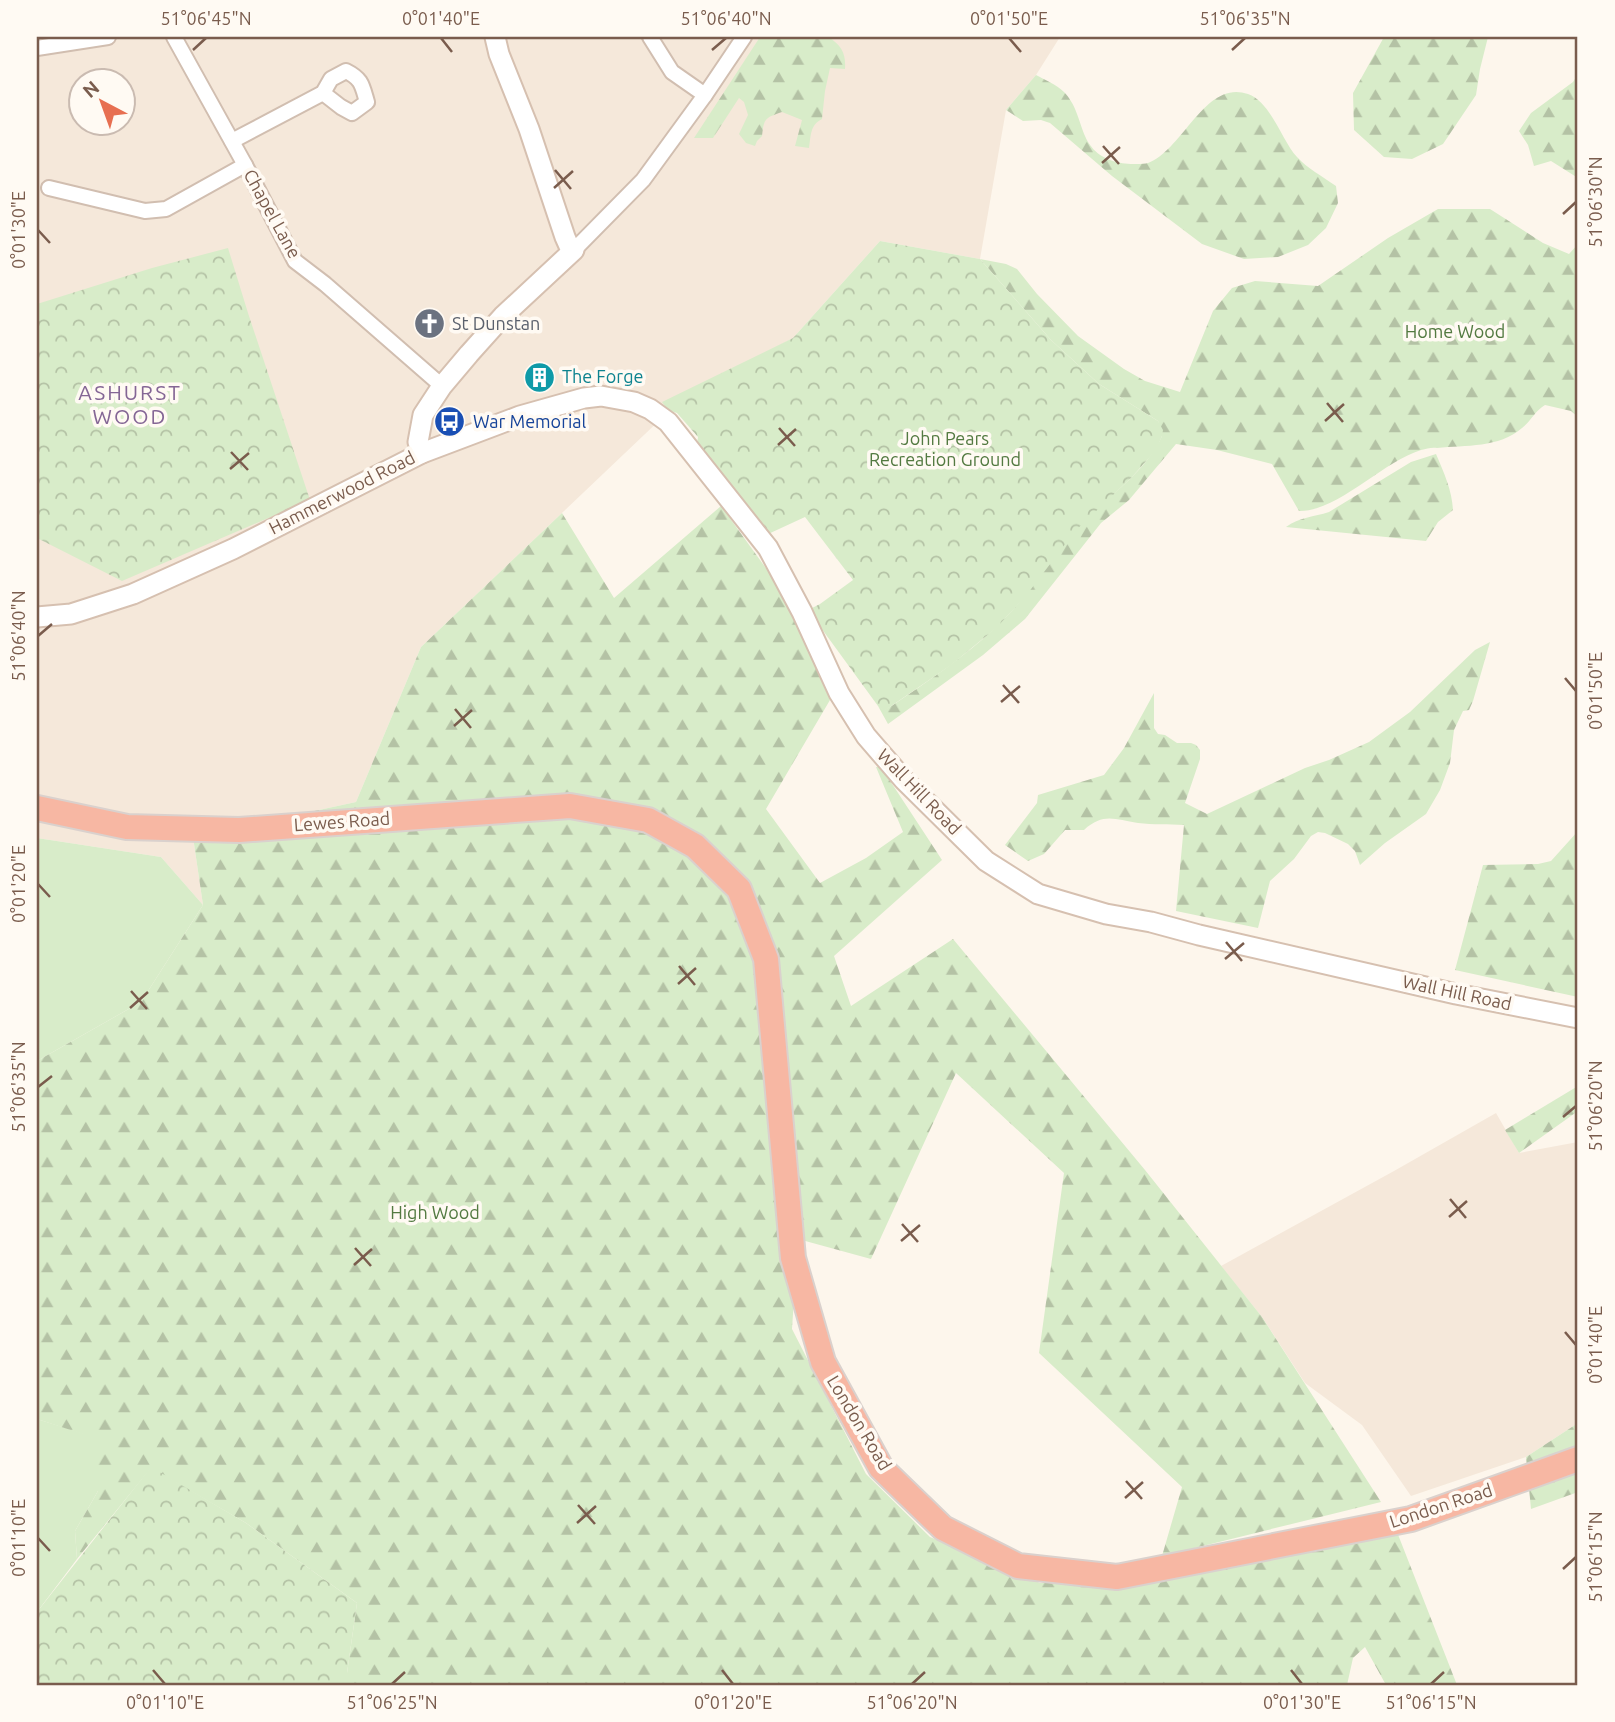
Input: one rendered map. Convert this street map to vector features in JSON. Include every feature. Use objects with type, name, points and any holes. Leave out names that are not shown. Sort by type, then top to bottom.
[{"type":"highway","name":"Lewes Road","points":[[37,808],[127,827],[239,830],[570,806],[648,820]]},
{"type":"highway","name":"London Road","points":[[648,820],[695,846],[739,889],[766,959],[793,1258],[824,1362],[881,1468],[943,1528],[1018,1566],[1117,1577],[1411,1519],[1578,1459]]},
{"type":"street","points":[[37,48],[108,37]]},
{"type":"street","name":"Chapel Lane","points":[[174,37],[295,261],[442,386]]},
{"type":"street","points":[[495,37],[565,237],[574,250]]},
{"type":"street","points":[[650,37],[672,72],[705,95]]},
{"type":"street","name":"Hammerwood Road","points":[[37,617],[71,614],[133,594],[233,549],[422,453],[418,442],[423,415],[442,386],[503,316],[574,250],[643,180],[744,37]]},
{"type":"street","points":[[232,141],[323,93]]},
{"type":"street","points":[[49,188],[145,211],[166,209],[245,165]]},
{"type":"street","name":"Wall Hill Road","points":[[422,453],[520,416],[584,398],[601,396],[635,402],[650,409],[668,422],[768,548],[802,612],[839,693],[866,736],[904,780],[985,861],[1038,894],[1106,914],[1151,922],[1456,994],[1578,1018]]},
{"type":"shaded area","points":[[37,37],[1060,37],[1036,75],[1006,110],[980,259],[880,241],[793,338],[685,396],[421,647],[356,802],[193,837],[203,905],[161,857],[37,838]]},
{"type":"shaded area","points":[[1496,1113],[1519,1153],[1578,1142],[1578,1423],[1526,1457],[1411,1496],[1362,1425],[1305,1383],[1262,1317],[1221,1266]]},
{"type":"green space","points":[[760,37],[828,37],[842,50],[845,69],[830,68],[822,119],[813,127],[809,148],[795,146],[802,120],[782,112],[766,119],[762,136],[755,146],[746,143],[739,134],[748,115],[744,102],[739,98],[713,138],[694,138]]},
{"type":"green space","points":[[1384,37],[1488,37],[1476,95],[1443,144],[1412,159],[1384,157],[1354,130],[1353,93]]},
{"type":"green space","points":[[1578,74],[1578,178],[1551,161],[1534,166],[1528,145],[1519,131],[1531,113],[1573,82]]},
{"type":"green space","points":[[1036,75],[1064,92],[1094,149],[1103,157],[1127,164],[1148,163],[1161,155],[1219,96],[1233,92],[1248,94],[1256,98],[1270,113],[1297,157],[1336,186],[1338,203],[1326,228],[1308,245],[1278,257],[1244,259],[1202,244],[1112,176],[1050,123],[1041,120],[1023,121],[1006,110]]},
{"type":"green space","name":"Home Wood","points":[[1438,209],[1490,209],[1543,243],[1569,254],[1578,244],[1578,417],[1571,411],[1545,405],[1522,428],[1503,439],[1482,444],[1421,450],[1406,456],[1329,504],[1299,511],[1272,464],[1217,450],[1176,444],[1129,500],[1101,523],[1025,619],[983,655],[888,724],[878,706],[884,710],[893,705],[958,659],[1007,617],[1076,529],[1135,474],[1162,436],[1158,421],[1099,384],[1051,340],[980,259],[1017,269],[1078,336],[1145,381],[1180,392],[1213,311],[1232,288],[1255,281],[1318,286],[1388,238]]},
{"type":"green space","name":"John Pears Recreation Ground","points":[[880,241],[980,259],[1051,340],[1099,384],[1158,421],[1163,430],[1156,450],[1132,477],[1076,530],[1025,597],[996,628],[951,665],[884,711],[808,610],[853,580],[805,517],[766,535],[696,450],[698,437],[677,413],[668,410],[662,402],[793,338]]},
{"type":"green space","points":[[228,248],[310,500],[122,581],[37,538],[37,304],[152,268]]},
{"type":"green space","points":[[1436,454],[1445,475],[1453,510],[1438,522],[1426,541],[1286,527],[1301,519],[1329,512],[1411,462]]},
{"type":"green space","name":"High Wood","points":[[721,506],[781,589],[830,700],[766,809],[820,883],[866,858],[903,832],[876,767],[881,767],[942,860],[834,956],[851,1006],[953,939],[1145,1170],[1262,1317],[1381,1502],[1162,1556],[1182,1487],[1039,1353],[1064,1173],[956,1073],[871,1259],[798,1239],[792,1329],[866,1474],[930,1537],[1040,1583],[1159,1582],[1397,1532],[1457,1685],[1386,1685],[1365,1647],[1353,1658],[1347,1685],[347,1685],[357,1603],[246,1523],[151,1468],[77,1559],[75,1531],[98,1491],[98,1439],[37,1419],[37,1061],[141,1002],[203,905],[193,837],[356,802],[421,647],[562,513],[614,598]]},
{"type":"green space","points":[[1490,642],[1473,701],[1469,710],[1463,711],[1454,730],[1450,763],[1440,790],[1426,814],[1385,843],[1360,865],[1355,851],[1348,844],[1325,833],[1318,832],[1311,836],[1294,859],[1270,881],[1258,928],[1176,911],[1184,825],[1104,819],[1084,830],[1065,830],[1044,854],[1028,861],[1005,845],[1037,803],[1038,795],[1104,775],[1124,748],[1154,693],[1154,728],[1158,734],[1177,743],[1191,743],[1200,750],[1200,759],[1185,803],[1207,814],[1305,768],[1369,742],[1410,712],[1475,650]]},
{"type":"green space","points":[[1578,831],[1578,997],[1455,970],[1483,865],[1538,864],[1551,861]]},
{"type":"green space","points":[[37,838],[161,857],[203,905],[141,1002],[37,1061]]},
{"type":"green space","points":[[1578,1086],[1578,1111],[1519,1153],[1505,1130]]},
{"type":"green space","points":[[37,1419],[98,1438],[98,1491],[75,1531],[77,1559],[37,1612]]},
{"type":"green space","points":[[1578,1423],[1578,1492],[1531,1509],[1526,1457]]},
{"type":"green space","points":[[151,1467],[246,1523],[357,1603],[347,1685],[37,1685],[37,1612]]},
{"type":"place","name":"St Dunstan","points":[[429,324]]},
{"type":"place","name":"The Forge","points":[[539,377]]},
{"type":"place","name":"War Memorial","points":[[450,422]]},
{"type":"district","name":"ASHURST WOOD","points":[[130,405]]}]
